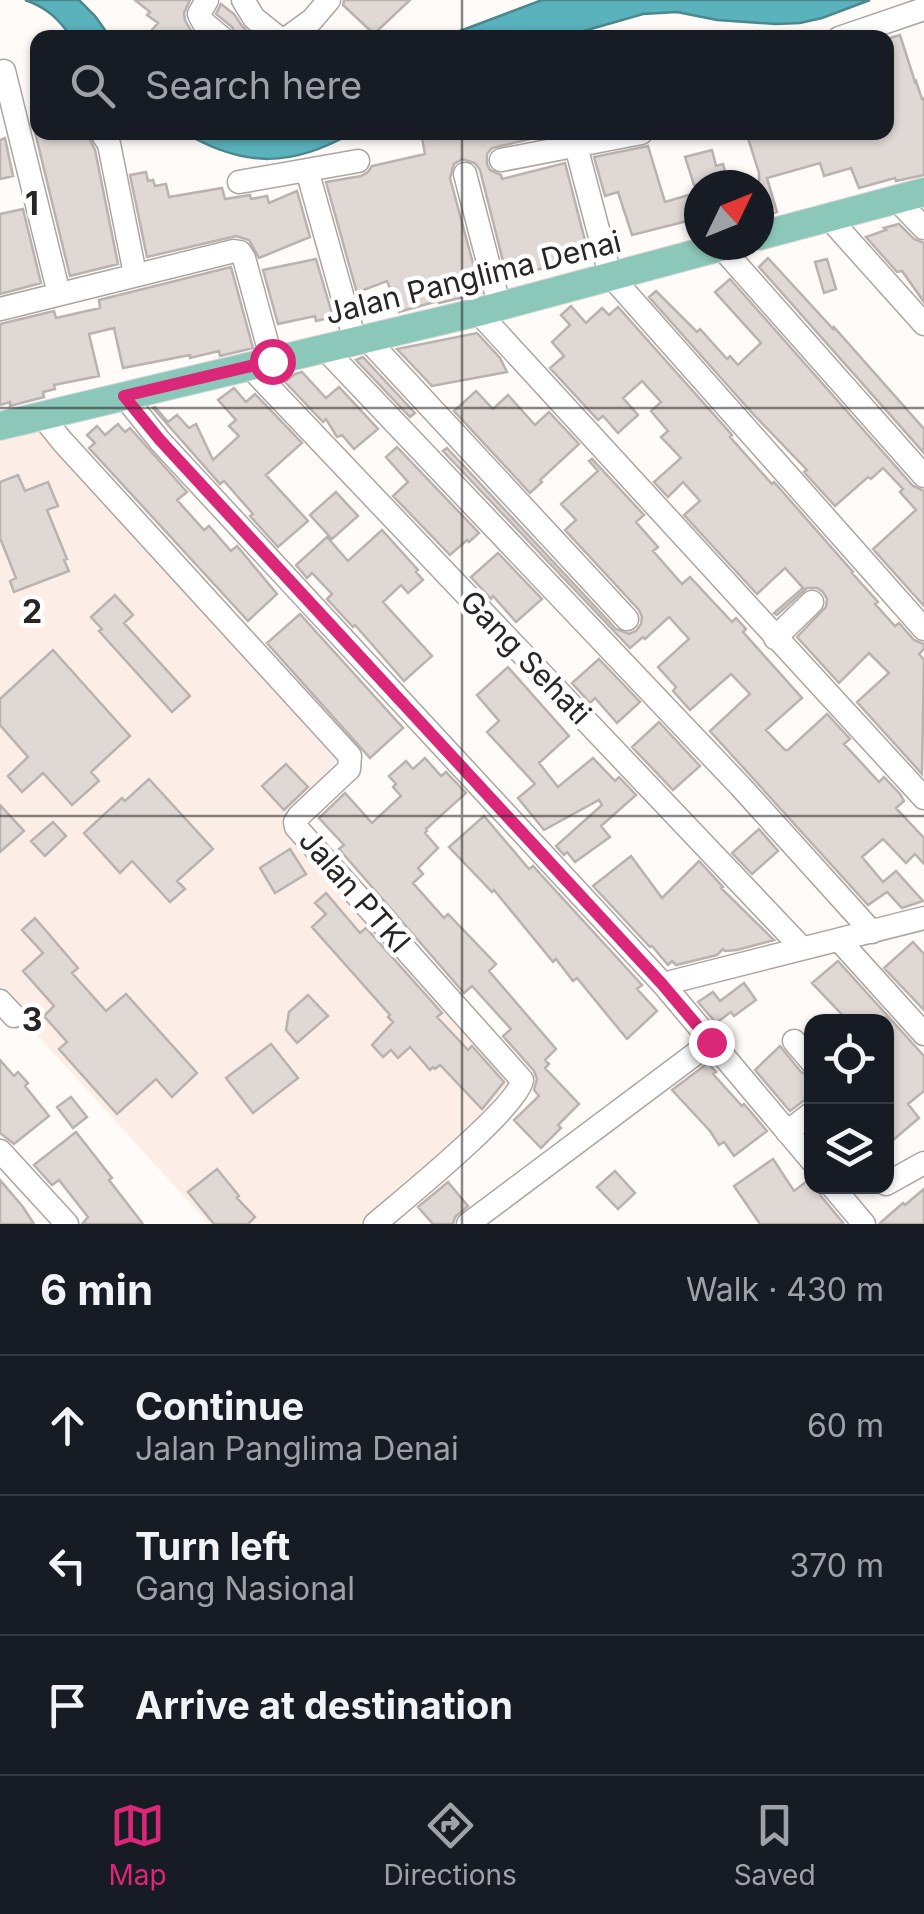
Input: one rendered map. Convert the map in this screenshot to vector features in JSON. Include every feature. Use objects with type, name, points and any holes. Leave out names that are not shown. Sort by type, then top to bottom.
[{"type":"main road","points":[[774,232],[911,196]]},
{"type":"main road","name":"Jalan Panglima Denai","points":[[0,426],[360,340],[684,256]]},
{"type":"street","points":[[207,0],[198,14],[213,30]]},
{"type":"street","points":[[242,0],[254,18],[269,30]]},
{"type":"street","points":[[298,30],[329,0]]},
{"type":"street","points":[[862,30],[924,9]]},
{"type":"street","points":[[4,71],[59,294]]},
{"type":"street","points":[[106,140],[135,274]]},
{"type":"street","points":[[501,160],[608,140]]},
{"type":"street","points":[[576,146],[610,275],[922,622]]},
{"type":"street","points":[[239,182],[358,161]]},
{"type":"street","points":[[306,170],[360,340],[626,619]]},
{"type":"street","points":[[464,174],[488,308],[775,638],[924,798]]},
{"type":"street","points":[[911,196],[924,228]]},
{"type":"street","points":[[828,218],[924,324]]},
{"type":"street","points":[[0,309],[240,252],[261,364]]},
{"type":"street","points":[[736,260],[924,476]]},
{"type":"street","points":[[324,348],[741,787],[872,932]]},
{"type":"street","name":"Gang Sehati","points":[[261,364],[802,948]]},
{"type":"street","points":[[124,396],[173,455],[662,984],[804,1152]]},
{"type":"street","name":"Jalan PTKI","points":[[42,416],[350,756],[349,769],[299,816],[296,826],[522,1080],[516,1096],[504,1108],[375,1224]]},
{"type":"street","points":[[775,638],[812,602]]},
{"type":"street","points":[[662,984],[872,932],[919,927]]},
{"type":"street","points":[[840,941],[924,1034]]},
{"type":"street","points":[[794,1040],[804,1052]]},
{"type":"street","points":[[468,1224],[711,1042]]},
{"type":"street","points":[[787,1132],[804,1119]]},
{"type":"street","points":[[4,1163],[67,1224]]},
{"type":"street","points":[[894,1180],[924,1163]]},
{"type":"street","points":[[838,1194],[864,1224]]},
{"type":"street","points":[[848,1206],[869,1194]]},
{"type":"shaded area","points":[[38,422],[343,754],[284,821],[288,835],[516,1088],[373,1224],[209,1224],[0,994],[0,433]]},
{"type":"water","points":[[25,0],[79,0],[105,30],[66,30],[39,6]]},
{"type":"water","points":[[542,0],[870,0],[800,23],[717,20],[677,12],[643,14],[587,30],[463,30]]},
{"type":"water","points":[[199,140],[338,140],[309,152],[268,159],[228,153]]},
{"type":"building","points":[[135,0],[190,0],[184,13],[191,30],[152,30],[158,23],[147,15],[150,12]]},
{"type":"building","points":[[344,0],[410,0],[378,30],[370,30],[343,5]]},
{"type":"building","points":[[221,4],[246,30],[233,30],[216,14]]},
{"type":"building","points":[[900,35],[924,98],[924,175],[859,188],[851,168],[824,176],[820,163],[774,176],[774,170],[758,170],[749,140],[894,140],[894,37]]},
{"type":"building","points":[[5,138],[13,176],[0,179],[0,140]]},
{"type":"building","points":[[37,140],[90,140],[95,150],[118,264],[70,276]]},
{"type":"building","points":[[422,140],[525,140],[492,148],[487,154],[490,170],[502,179],[565,163],[589,256],[508,281],[480,170],[475,163],[462,159],[454,164],[450,178],[481,293],[472,295],[468,290],[464,297],[399,312],[387,281],[358,292],[365,310],[362,311],[326,182],[361,176],[372,166],[425,154]]},
{"type":"building","points":[[648,146],[665,202],[684,196],[684,222],[632,235],[618,192],[605,196],[594,157]]},
{"type":"building","points":[[712,150],[716,166],[723,164],[725,170],[689,170],[685,157]]},
{"type":"building","points":[[146,172],[148,181],[153,180],[155,186],[166,184],[169,197],[222,188],[225,199],[267,196],[269,203],[297,191],[310,237],[259,258],[249,240],[236,236],[147,257],[130,175]]},
{"type":"building","points":[[23,209],[41,283],[0,294],[0,214]]},
{"type":"building","points":[[899,224],[924,243],[924,302],[902,271],[897,272],[866,237]]},
{"type":"building","points":[[316,259],[333,317],[316,321],[315,316],[278,324],[263,270]]},
{"type":"building","points":[[827,259],[836,289],[824,293],[815,262]]},
{"type":"building","points":[[770,260],[834,330],[833,326],[924,429],[924,453],[759,267]]},
{"type":"building","points":[[231,267],[253,348],[123,368],[114,328],[89,334],[99,376],[54,385],[55,389],[43,392],[44,397],[0,405],[0,324],[54,311],[56,318],[100,308],[99,300]]},
{"type":"building","points":[[730,279],[913,486],[924,491],[924,606],[873,549],[916,510],[900,492],[903,489],[883,468],[835,506],[804,472],[807,470],[649,297],[656,291],[738,365],[761,343],[715,292]]},
{"type":"building","points":[[571,306],[586,323],[602,308],[609,315],[618,307],[853,572],[878,602],[875,604],[895,626],[899,623],[914,640],[924,644],[919,654],[924,660],[922,774],[857,702],[889,673],[869,653],[839,683],[797,637],[826,607],[823,592],[807,588],[777,615],[774,613],[803,588],[785,568],[757,594],[684,515],[700,501],[683,482],[668,497],[654,482],[681,458],[661,437],[668,431],[651,411],[661,402],[642,381],[623,398],[638,415],[618,433],[603,416],[598,420],[550,368],[564,356],[552,342],[570,325],[561,315]]},
{"type":"building","points":[[477,333],[507,372],[432,386],[397,349]]},
{"type":"building","points":[[363,357],[415,413],[410,417],[356,360]]},
{"type":"building","points":[[302,372],[326,398],[339,387],[378,429],[354,449],[342,435],[337,437],[326,419],[323,422],[285,382]]},
{"type":"building","points":[[234,388],[246,402],[255,394],[302,443],[266,475],[308,521],[278,547],[224,481],[220,484],[153,408],[168,422],[177,415],[189,428],[196,424],[213,460],[239,436],[229,426],[236,420],[218,400]]},
{"type":"building","points":[[476,391],[493,409],[508,395],[535,425],[549,412],[579,444],[530,493],[454,411]]},
{"type":"building","points":[[118,424],[125,432],[130,428],[187,492],[177,500],[204,530],[209,526],[231,551],[237,546],[277,594],[248,621],[89,448],[95,443],[87,435],[97,426],[105,435]]},
{"type":"building","points":[[397,447],[479,533],[450,555],[393,496],[408,482],[386,457]]},
{"type":"building","points":[[447,448],[616,629],[629,634],[641,624],[639,610],[565,530],[576,520],[561,504],[598,471],[589,461],[592,459],[644,515],[636,522],[658,547],[653,551],[682,584],[690,577],[732,622],[736,618],[746,629],[743,632],[802,698],[766,730],[788,750],[827,714],[850,739],[844,744],[879,782],[884,777],[900,794],[904,801],[896,808],[924,838],[924,864],[915,854],[906,863],[883,839],[862,857],[883,882],[896,871],[923,901],[902,908],[887,892],[868,905],[710,731],[750,694],[731,674],[690,710],[658,667],[689,639],[669,617],[630,648],[443,451]]},
{"type":"building","points":[[18,475],[25,491],[48,482],[58,506],[47,510],[69,571],[14,592],[10,581],[16,578],[0,538],[0,482]]},
{"type":"building","points":[[336,492],[358,516],[332,539],[310,515]]},
{"type":"building","points":[[382,530],[423,580],[408,593],[401,585],[383,602],[432,656],[404,681],[327,599],[332,594],[312,573],[307,578],[296,565],[327,537],[348,561]]},
{"type":"building","points":[[498,553],[542,599],[516,622],[471,577]]},
{"type":"building","points":[[115,595],[133,615],[124,623],[190,696],[172,712],[91,617]]},
{"type":"building","points":[[300,614],[403,728],[370,758],[267,643]]},
{"type":"building","points":[[53,650],[130,736],[91,772],[99,781],[72,805],[43,773],[22,792],[8,776],[28,757],[0,725],[0,699]]},
{"type":"building","points":[[599,659],[640,702],[617,723],[595,698],[590,703],[572,683]]},
{"type":"building","points":[[508,667],[569,736],[539,763],[558,787],[593,758],[615,781],[619,777],[636,795],[601,826],[610,837],[575,862],[556,846],[602,805],[599,800],[544,830],[518,798],[535,784],[487,732],[499,721],[477,695]]},
{"type":"building","points":[[659,722],[700,766],[673,790],[632,747]]},
{"type":"building","points":[[425,758],[441,776],[446,772],[466,793],[426,829],[438,848],[418,868],[423,874],[413,883],[444,918],[448,914],[496,964],[489,971],[556,1049],[545,1060],[549,1064],[545,1068],[579,1104],[541,1148],[514,1120],[539,1096],[534,1090],[534,1071],[503,1036],[511,1029],[472,986],[464,993],[339,849],[344,845],[319,818],[345,793],[372,823],[401,796],[389,776],[406,761],[413,769]]},
{"type":"building","points":[[286,764],[308,787],[284,810],[262,786]]},
{"type":"building","points":[[149,779],[213,849],[177,881],[185,889],[170,902],[132,861],[120,873],[84,833]]},
{"type":"building","points":[[0,805],[24,831],[0,852]]},
{"type":"building","points":[[484,816],[529,869],[533,866],[642,985],[637,989],[657,1011],[627,1039],[577,978],[573,981],[556,959],[553,962],[494,890],[449,847]]},
{"type":"building","points":[[53,822],[66,836],[45,856],[31,841]]},
{"type":"building","points":[[759,829],[778,851],[752,874],[732,853]]},
{"type":"building","points":[[290,849],[306,874],[275,893],[260,868]]},
{"type":"building","points":[[631,856],[662,898],[699,861],[774,940],[668,965],[593,886]]},
{"type":"building","points":[[326,893],[360,933],[366,928],[442,1013],[437,1017],[468,1050],[472,1046],[504,1082],[482,1109],[440,1065],[430,1070],[410,1047],[398,1058],[391,1050],[383,1057],[372,1045],[393,1022],[312,927],[326,914],[315,903]]},
{"type":"building","points":[[35,918],[78,968],[72,973],[106,1011],[126,994],[197,1073],[172,1097],[156,1079],[117,1114],[59,1049],[67,1042],[44,1016],[54,1006],[23,971],[43,953],[22,930]]},
{"type":"building","points":[[913,942],[924,954],[924,1010],[884,968]]},
{"type":"building","points":[[838,961],[886,1014],[841,1014],[812,983]]},
{"type":"building","points":[[744,983],[756,1000],[734,1016],[731,1012],[716,1023],[698,1002],[713,992],[720,1001]]},
{"type":"building","points":[[308,995],[328,1016],[297,1043],[286,1030],[289,1012]]},
{"type":"building","points":[[894,1023],[924,1056],[924,1091],[908,1104],[919,1118],[894,1139]]},
{"type":"building","points":[[271,1044],[298,1078],[253,1113],[226,1078]]},
{"type":"building","points":[[780,1046],[804,1073],[804,1101],[790,1111],[755,1070]]},
{"type":"building","points":[[0,1060],[14,1076],[18,1072],[28,1083],[25,1086],[49,1116],[14,1144],[0,1133]]},
{"type":"building","points":[[708,1063],[716,1072],[713,1074],[767,1131],[734,1156],[724,1142],[719,1145],[672,1090]]},
{"type":"building","points":[[71,1097],[87,1117],[73,1128],[57,1107]]},
{"type":"building","points":[[76,1132],[143,1224],[82,1224],[88,1217],[59,1180],[52,1185],[34,1165]]},
{"type":"building","points":[[773,1159],[794,1191],[804,1183],[804,1194],[820,1194],[844,1224],[760,1224],[734,1186]]},
{"type":"building","points":[[217,1169],[255,1217],[248,1224],[214,1224],[188,1192]]},
{"type":"building","points":[[615,1171],[635,1193],[618,1209],[597,1187]]},
{"type":"building","points":[[0,1180],[23,1207],[34,1224],[0,1224]]},
{"type":"building","points":[[448,1182],[468,1206],[453,1224],[433,1224],[418,1207]]},
{"type":"building","points":[[924,1189],[924,1224],[879,1224],[903,1203]]},
{"type":"route","points":[[272,361],[124,396],[711,1042]]}]
